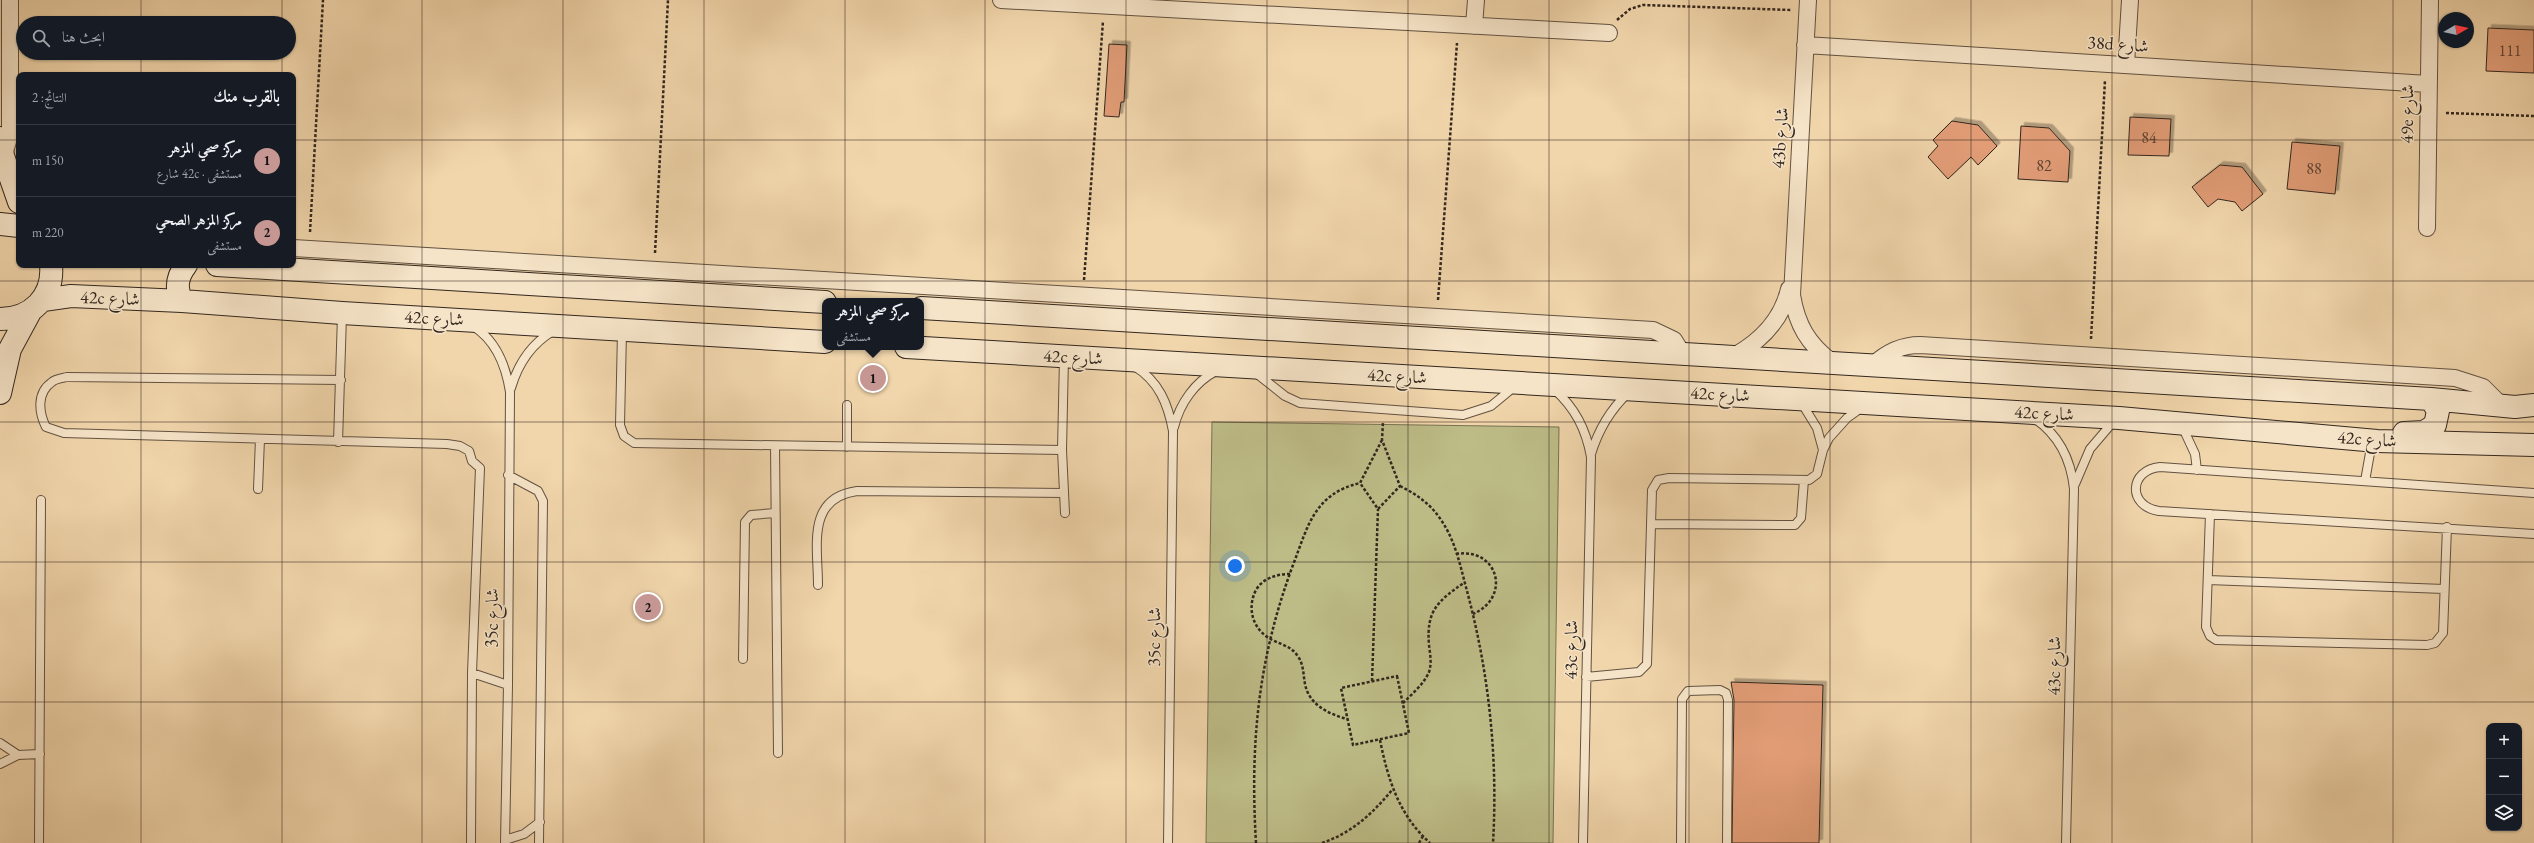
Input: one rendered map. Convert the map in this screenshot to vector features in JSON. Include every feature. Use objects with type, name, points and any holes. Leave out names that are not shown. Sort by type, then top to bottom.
[{"type":"street","points":[[10,0],[10,135],[2,147],[16,192]]},
{"type":"street","points":[[1001,0],[1609,33]]},
{"type":"street","points":[[1474,26],[1476,0]]},
{"type":"street","points":[[2126,65],[2130,0]]},
{"type":"street","name":"49e شارع","points":[[2427,228],[2427,113],[2430,0]]},
{"type":"street","name":"43b شارع","points":[[1734,356],[1762,338],[1772,325],[1788,296],[1791,279],[1808,5]]},
{"type":"street","name":"38d شارع","points":[[1805,45],[2428,84]]},
{"type":"street","points":[[0,224],[16,226]]},
{"type":"street","points":[[296,248],[1653,330],[1674,340],[1682,353]]},
{"type":"street","points":[[0,393],[10,349],[50,284],[51,268]]},
{"type":"street","points":[[182,301],[178,293],[177,282],[184,268]]},
{"type":"street","points":[[266,268],[822,302]]},
{"type":"street","name":"43b شارع","points":[[1791,279],[1794,311],[1800,326],[1808,340],[1832,362]]},
{"type":"street","name":"42c شارع","points":[[0,319],[14,319],[36,306],[71,296],[182,301],[342,313],[822,342]]},
{"type":"street","name":"42c شارع","points":[[924,308],[2431,399],[2521,407]]},
{"type":"street","points":[[1873,365],[1889,352],[1915,345],[2090,357],[2455,378],[2483,387],[2521,407]]},
{"type":"street","name":"42c شارع","points":[[924,348],[2119,418],[2377,441],[2534,446]]},
{"type":"street","points":[[2377,441],[2387,435],[2424,432],[2430,430],[2438,418],[2436,404],[2431,399]]},
{"type":"lane","points":[[338,442],[342,313]]},
{"type":"lane","name":"35c شارع","points":[[464,320],[479,330],[498,353],[507,375],[510,392],[508,475],[508,685],[505,842]]},
{"type":"lane","name":"35c شارع","points":[[510,392],[522,360],[537,342],[561,326]]},
{"type":"lane","points":[[622,330],[620,401],[621,431],[628,440],[634,443],[1062,450]]},
{"type":"lane","points":[[1064,356],[1062,450],[1065,513]]},
{"type":"lane","name":"35c شارع","points":[[1121,360],[1148,376],[1158,388],[1166,401],[1173,431]]},
{"type":"lane","name":"35c شارع","points":[[1168,843],[1173,431],[1177,415],[1185,399],[1210,374],[1226,366]]},
{"type":"lane","points":[[1249,367],[1285,396],[1300,403],[1464,415],[1491,406],[1519,382]]},
{"type":"lane","points":[[341,380],[67,377],[52,382],[41,395],[40,414],[46,426],[64,433],[460,446],[469,451],[472,460],[480,468],[472,673],[471,843]]},
{"type":"lane","name":"43c شارع","points":[[1548,384],[1570,405],[1578,416],[1584,429],[1591,457]]},
{"type":"lane","name":"43c شارع","points":[[1583,843],[1591,457],[1595,442],[1607,418],[1631,389]]},
{"type":"lane","points":[[1798,399],[1817,428],[1823,450]]},
{"type":"lane","points":[[1586,677],[1639,672],[1647,664],[1652,490],[1658,480],[1663,478],[1804,480],[1817,474],[1823,450],[1837,427],[1869,403]]},
{"type":"lane","points":[[847,405],[847,447]]},
{"type":"lane","name":"43c شارع","points":[[2022,412],[2046,427],[2059,443],[2069,461],[2074,489],[2066,843]]},
{"type":"lane","name":"43c شارع","points":[[2074,489],[2078,475],[2090,449],[2108,427],[2119,418]]},
{"type":"lane","points":[[2181,424],[2195,454],[2197,470]]},
{"type":"lane","points":[[258,490],[260,439]]},
{"type":"lane","points":[[2365,481],[2370,453],[2377,441]]},
{"type":"lane","points":[[775,446],[778,753]]},
{"type":"lane","points":[[2534,493],[2151,468],[2143,472],[2138,479],[2136,488],[2137,497],[2142,504],[2150,509],[2210,514],[2447,527],[2534,534]]},
{"type":"lane","points":[[508,475],[538,491],[543,501],[539,843]]},
{"type":"lane","points":[[1651,524],[1795,525],[1802,518],[1804,480]]},
{"type":"lane","points":[[818,585],[818,522],[827,504],[844,493],[857,490],[1064,493]]},
{"type":"lane","points":[[39,843],[41,500]]},
{"type":"lane","points":[[743,659],[745,522],[751,515],[775,512]]},
{"type":"lane","points":[[2210,514],[2207,630],[2210,636],[2216,640],[2431,645],[2439,640],[2443,633],[2447,527]]},
{"type":"lane","points":[[2208,580],[2444,589]]},
{"type":"lane","points":[[472,673],[508,685]]},
{"type":"lane","points":[[1681,843],[1682,699],[1688,691],[1720,690],[1726,693],[1728,700],[1727,843]]},
{"type":"lane","points":[[0,743],[18,754]]},
{"type":"lane","points":[[0,764],[18,754],[40,754]]},
{"type":"lane","points":[[505,842],[524,834],[540,822]]},
{"type":"path","points":[[309,249],[323,0]]},
{"type":"path","points":[[654,270],[668,0]]},
{"type":"path","points":[[1609,33],[1614,22],[1624,12],[1642,5],[1808,5]]},
{"type":"path","points":[[1083,296],[1104,6]]},
{"type":"path","points":[[1454,318],[1455,304],[1437,302],[1456,43],[1461,43]]},
{"type":"path","points":[[2090,357],[2106,64]]},
{"type":"path","points":[[2427,113],[2534,116]]},
{"type":"path","points":[[1383,409],[1382,440],[1400,486],[1422,499],[1434,510],[1451,537],[1465,582],[1473,614],[1492,727],[1494,775],[1493,843]]},
{"type":"path","points":[[1256,843],[1253,798],[1255,742],[1269,639],[1290,574],[1311,518],[1318,508],[1336,492],[1360,483],[1382,440]]},
{"type":"path","points":[[1360,483],[1378,509],[1372,681]]},
{"type":"path","points":[[1378,509],[1400,486]]},
{"type":"path","points":[[1456,554],[1466,552],[1480,556],[1491,566],[1495,575],[1494,595],[1482,610],[1473,614]]},
{"type":"path","points":[[1290,574],[1281,574],[1267,579],[1257,589],[1253,597],[1252,616],[1258,629],[1269,639],[1291,648],[1296,654],[1303,667],[1307,692],[1316,704],[1334,715],[1348,718]]},
{"type":"path","points":[[1403,703],[1422,683],[1429,671],[1428,632],[1432,614],[1442,598],[1465,582]]},
{"type":"path","points":[[1397,676],[1409,733],[1353,745],[1341,688],[1372,681],[1397,676]]},
{"type":"path","points":[[1380,740],[1386,771],[1392,790],[1406,815],[1430,843]]},
{"type":"path","points":[[1322,843],[1355,827],[1376,810],[1392,790]]},
{"type":"path","points":[[1419,843],[1423,836]]},
{"type":"shaded area","points":[[1212,422],[1559,427],[1553,843],[1206,843]]},
{"type":"building","points":[[2488,28],[2534,30],[2534,73],[2486,71]]},
{"type":"building","points":[[1109,44],[1127,45],[1124,102],[1121,102],[1119,117],[1104,116]]},
{"type":"building","points":[[2130,117],[2171,119],[2169,156],[2128,155]]},
{"type":"building","points":[[1952,121],[1978,125],[1997,146],[1978,165],[1971,157],[1948,179],[1928,157],[1938,146],[1933,140]]},
{"type":"building","points":[[2021,126],[2049,128],[2070,151],[2068,182],[2018,179]]},
{"type":"building","points":[[2292,142],[2340,146],[2335,194],[2287,189]]},
{"type":"building","points":[[2220,165],[2242,167],[2263,194],[2242,211],[2235,202],[2218,199],[2208,207],[2192,187]]},
{"type":"building","points":[[1731,682],[1823,685],[1819,843],[1732,843],[1734,700]]},
{"type":"place","name":"مركز صحي المزهر","points":[[873,378]]},
{"type":"place","name":"مركز المزهر الصحي","points":[[648,607]]}]
